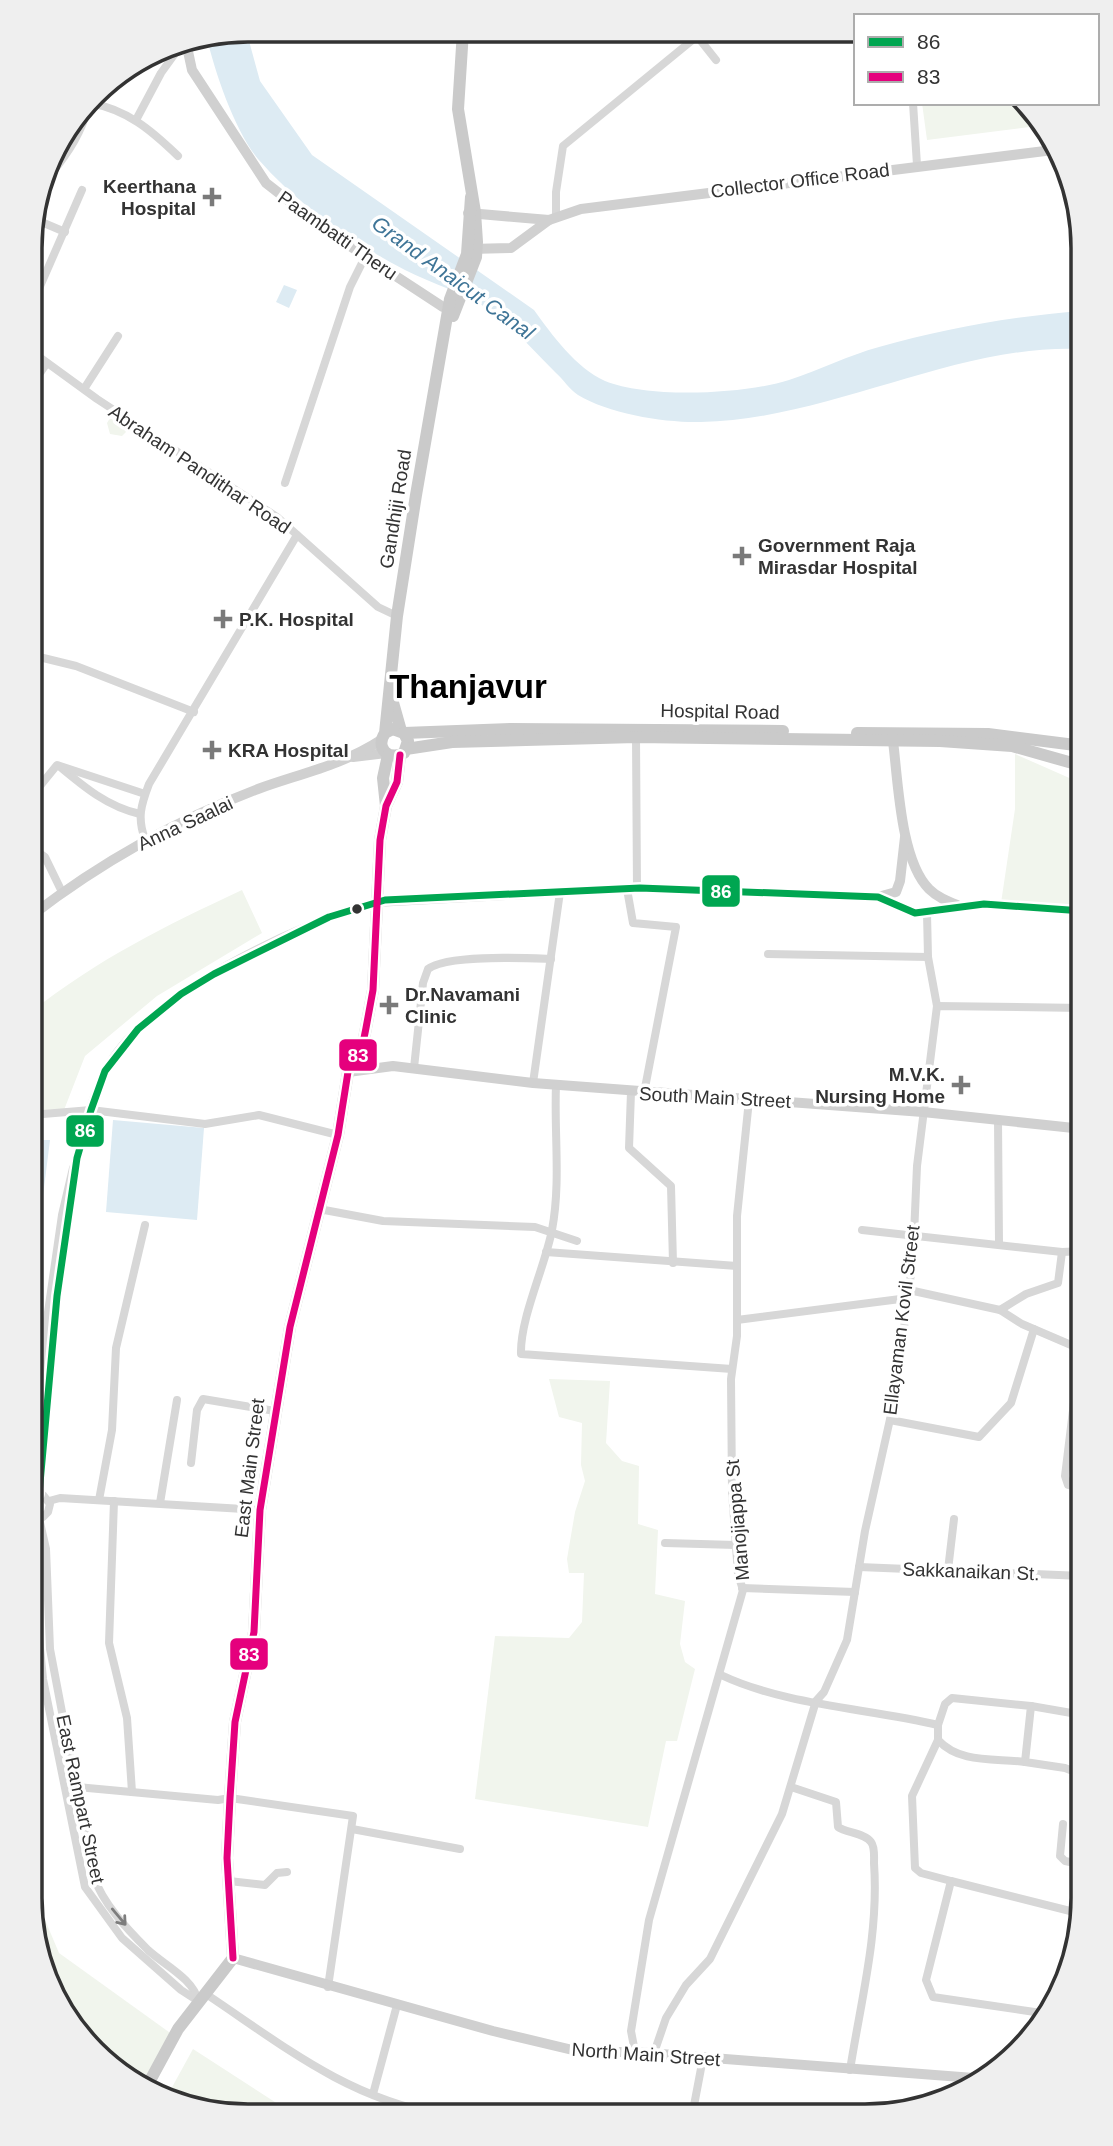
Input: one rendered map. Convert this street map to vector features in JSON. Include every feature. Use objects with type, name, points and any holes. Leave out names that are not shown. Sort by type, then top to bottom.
[{"type":"main road","points":[[462,42],[458,109],[471,197],[472,252]]},
{"type":"main road","name":"Gandhiji Road","points":[[375,902],[386,806],[397,782],[391,748],[390,692],[397,616],[451,302],[472,252]]},
{"type":"main road","name":"Gandhiji Road","points":[[390,692],[402,732],[408,741],[391,748]]},
{"type":"main road","name":"Hospital Road","points":[[1063,763],[1012,746],[893,737],[632,728],[402,732],[393,729],[391,748],[452,742],[636,737],[893,737],[988,734],[1071,744]]},
{"type":"main road","points":[[1063,763],[1071,764]]},
{"type":"main road","points":[[1063,763],[1071,768]]},
{"type":"main road","name":"East Main Street","points":[[233,1958],[227,1858],[230,1798],[235,1722],[254,1632],[260,1510],[290,1327],[338,1135],[348,1072],[362,1048],[373,990],[375,902]]},
{"type":"main road","points":[[151,2079],[178,2029],[233,1958]]},
{"type":"street","points":[[553,219],[563,146],[689,42]]},
{"type":"street","points":[[704,42],[716,60]]},
{"type":"street","name":"Paambatti Theru","points":[[184,52],[192,70],[266,183],[365,257],[451,302]]},
{"type":"street","points":[[136,120],[161,73],[173,57]]},
{"type":"street","points":[[913,105],[917,165]]},
{"type":"street","points":[[98,107],[136,120],[178,156]]},
{"type":"street","points":[[62,161],[84,124]]},
{"type":"street","name":"Collector Office Road","points":[[472,252],[511,248],[553,219],[581,209],[1046,151]]},
{"type":"street","points":[[42,284],[82,190]]},
{"type":"street","name":"Collector Office Road","points":[[472,213],[504,218],[553,219]]},
{"type":"street","points":[[44,224],[65,232]]},
{"type":"street","points":[[285,484],[350,287],[365,257]]},
{"type":"street","points":[[84,389],[118,337]]},
{"type":"street","name":"Abraham Pandithar Road","points":[[42,359],[277,517],[378,607],[397,616]]},
{"type":"street","points":[[42,370],[47,363]]},
{"type":"street","points":[[145,839],[140,814],[145,794],[297,535]]},
{"type":"street","points":[[42,658],[76,666],[194,712]]},
{"type":"street","points":[[636,737],[633,922],[676,927],[644,1093]]},
{"type":"street","points":[[893,737],[905,834],[920,877],[938,897],[957,905]]},
{"type":"street","name":"Anna Saalai","points":[[42,907],[145,839],[256,790],[353,757],[391,748]]},
{"type":"street","points":[[57,765],[145,794]]},
{"type":"street","points":[[42,783],[57,765]]},
{"type":"street","points":[[57,765],[93,794],[126,811],[140,814]]},
{"type":"street","points":[[42,1378],[62,1215],[91,1110],[105,1071],[138,1029],[181,994],[285,937],[329,917],[375,902],[632,889],[878,897],[896,892],[900,881],[905,834]]},
{"type":"street","points":[[42,855],[62,892]]},
{"type":"street","points":[[533,1083],[560,892]]},
{"type":"street","points":[[878,897],[903,909],[927,913],[957,905],[984,904],[1071,910]]},
{"type":"street","name":"Ellayaman Kovil Street","points":[[654,2053],[666,2018],[686,1985],[710,1959],[782,1814],[816,1701],[824,1692],[848,1640],[859,1567],[890,1420],[908,1294],[923,1112],[937,1006],[928,957],[927,913]]},
{"type":"street","points":[[768,954],[928,957]]},
{"type":"street","points":[[414,1068],[423,983],[428,968],[486,958],[551,959]]},
{"type":"street","points":[[937,1006],[1071,1008]]},
{"type":"street","name":"South Main Street","points":[[348,1072],[393,1066],[631,1092],[923,1112],[1071,1128]]},
{"type":"street","points":[[555,1085],[554,1135],[558,1191],[552,1232],[522,1354],[732,1369]]},
{"type":"street","points":[[631,1092],[629,1148],[671,1186],[673,1263]]},
{"type":"street","name":"Manojiappa St","points":[[635,2052],[631,2031],[649,1920],[721,1675],[743,1588],[736,1545],[732,1491],[732,1369],[737,1320],[737,1216],[749,1100]]},
{"type":"street","points":[[42,1114],[91,1110],[205,1125],[260,1115],[338,1135]]},
{"type":"street","points":[[998,1120],[996,1159],[999,1244]]},
{"type":"street","points":[[42,1431],[77,1158]]},
{"type":"street","points":[[319,1209],[383,1222],[535,1227],[577,1241]]},
{"type":"street","points":[[99,1500],[112,1430],[116,1348],[145,1225]]},
{"type":"street","points":[[862,1230],[1071,1252]]},
{"type":"street","points":[[546,1252],[737,1266]]},
{"type":"street","points":[[1000,1310],[1026,1294],[1058,1283],[1062,1252]]},
{"type":"street","points":[[737,1320],[908,1294],[1000,1310],[1071,1346]]},
{"type":"street","points":[[890,1420],[973,1438],[979,1437],[1011,1403],[1034,1329]]},
{"type":"street","points":[[160,1503],[177,1399]]},
{"type":"street","points":[[191,1463],[197,1409],[203,1399],[275,1411]]},
{"type":"street","points":[[1071,1426],[1065,1476],[1068,1485],[1071,1486]]},
{"type":"street","points":[[42,1498],[48,1501],[99,1500],[260,1510]]},
{"type":"street","name":"East Rampart Street","points":[[42,1514],[48,1512],[48,1501]]},
{"type":"street","points":[[114,1501],[109,1643],[127,1718],[132,1792]]},
{"type":"street","points":[[948,1570],[954,1519]]},
{"type":"street","name":"East Rampart Street","points":[[42,1538],[46,1549],[50,1649],[97,1887],[145,1948],[202,1997]]},
{"type":"street","points":[[665,1543],[736,1545]]},
{"type":"street","name":"Sakkanaikan St.","points":[[859,1567],[1071,1575]]},
{"type":"street","points":[[743,1588],[855,1588]]},
{"type":"street","points":[[42,1669],[85,1887],[122,1938],[181,1990],[202,1997],[307,2064],[373,2094],[405,2104]]},
{"type":"street","points":[[721,1675],[766,1692],[938,1725]]},
{"type":"street","points":[[1071,1713],[952,1698],[945,1704],[938,1725],[938,1740],[912,1796],[915,1868],[921,1873],[1071,1911]]},
{"type":"street","points":[[1025,1762],[1031,1706]]},
{"type":"street","points":[[938,1740],[949,1752],[969,1757],[1025,1762],[1071,1770]]},
{"type":"street","points":[[77,1787],[218,1800],[230,1798],[353,1816],[328,1987]]},
{"type":"street","points":[[791,1787],[836,1802],[838,1827],[867,1838],[873,1847],[876,1888],[871,1965],[861,1999],[850,2070]]},
{"type":"street","points":[[1063,1824],[1060,1856],[1071,1862]]},
{"type":"street","points":[[352,1829],[460,1849]]},
{"type":"street","points":[[229,1881],[265,1885],[277,1873],[287,1872]]},
{"type":"street","points":[[951,1881],[926,1980],[928,1991],[933,1997],[1036,2012]]},
{"type":"street","name":"North Main Street","points":[[233,1958],[397,2006],[581,2052],[654,2053],[965,2078]]},
{"type":"street","points":[[373,2094],[397,2006]]},
{"type":"street","points":[[694,2104],[703,2058]]},
{"type":"shaded area","points":[[922,105],[1013,105],[1031,127],[927,140]]},
{"type":"shaded area","points":[[110,418],[128,430],[122,436],[110,434],[107,423]]},
{"type":"shaded area","points":[[1015,754],[1071,779],[1071,908],[1001,903],[1015,809]]},
{"type":"shaded area","points":[[242,890],[262,933],[157,996],[85,1056],[64,1110],[42,1113],[42,1004],[107,960]]},
{"type":"shaded area","points":[[549,1379],[610,1381],[606,1443],[622,1461],[639,1466],[638,1524],[658,1530],[655,1594],[685,1601],[680,1644],[685,1662],[695,1669],[677,1741],[666,1741],[648,1827],[475,1799],[495,1636],[569,1638],[582,1622],[584,1573],[569,1573],[567,1559],[575,1512],[585,1481],[581,1465],[582,1423],[559,1417]]},
{"type":"shaded area","points":[[43,1916],[59,1953],[173,2035],[149,2078],[112,2053],[93,2034],[63,1989],[46,1938]]},
{"type":"shaded area","points":[[193,2049],[278,2104],[221,2102],[171,2089]]},
{"type":"water","name":"Grand Anaicut Canal","points":[[249,42],[260,81],[312,155],[534,310],[557,340],[584,368],[605,381],[624,387],[671,392],[748,389],[789,380],[868,350],[930,334],[980,324],[1071,312],[1071,349],[1036,350],[988,357],[846,396],[750,418],[701,422],[671,421],[605,407],[575,393],[491,311],[471,299],[405,270],[365,247],[290,192],[258,159],[241,133],[209,46]]},
{"type":"water","points":[[284,285],[297,290],[289,308],[276,302]]},
{"type":"water","points":[[113,1120],[204,1128],[197,1220],[106,1212]]},
{"type":"water","points":[[42,1140],[50,1140],[42,1204]]},
{"type":"transit line","name":"83","points":[[233,1958],[227,1858],[230,1798],[235,1722],[254,1632],[260,1510],[290,1327],[338,1135],[348,1072],[362,1048],[366,1028],[373,990],[380,840],[386,806],[397,782],[400,755]]},
{"type":"transit line","name":"86","points":[[42,1461],[57,1296],[77,1158],[91,1110],[105,1071],[138,1029],[181,994],[214,974],[329,917],[385,900],[640,888],[878,897],[915,913],[984,904],[1071,910]]},
{"type":"place","name":"Keerthana Hospital","points":[[212,197]]},
{"type":"place","name":"Government Raja Mirasdar Hospital","points":[[742,556]]},
{"type":"place","name":"P.K. Hospital","points":[[223,619]]},
{"type":"place","name":"KRA Hospital","points":[[212,750]]},
{"type":"place","name":"Dr.Navamani Clinic","points":[[389,1005]]},
{"type":"place","name":"M.V.K. Nursing Home","points":[[961,1085]]},
{"type":"district","name":"Thanjavur","points":[[468,686]]}]
